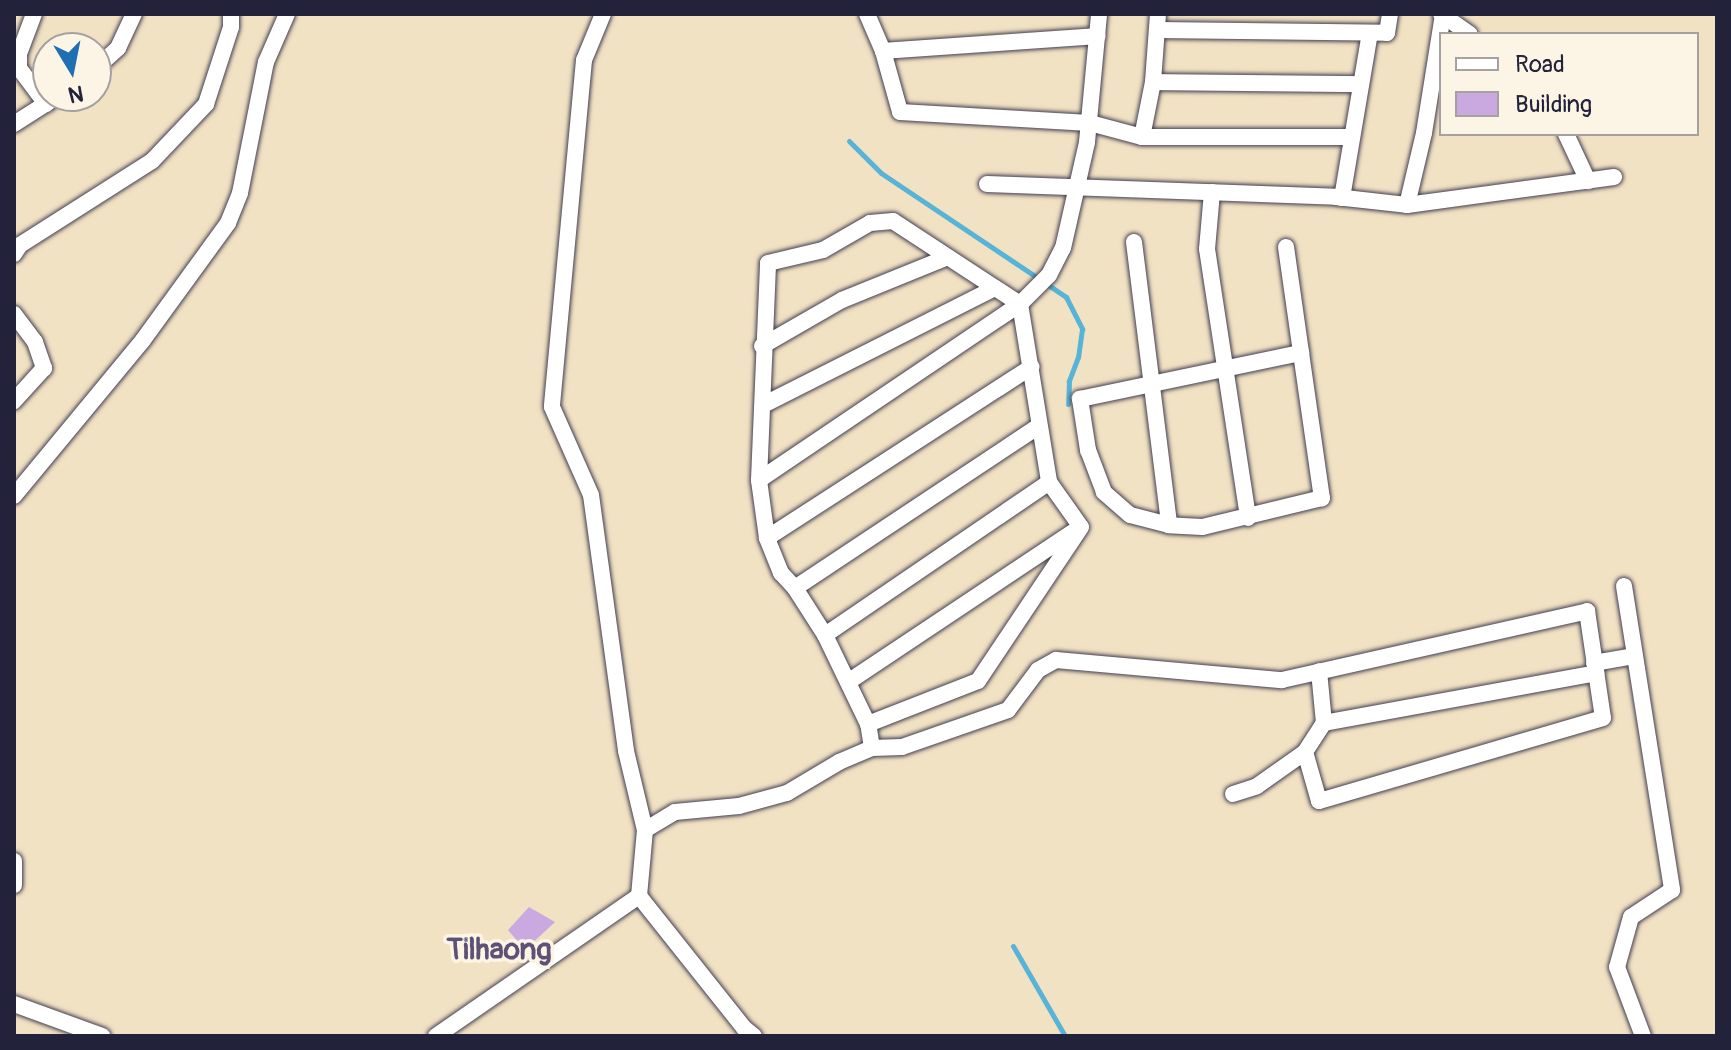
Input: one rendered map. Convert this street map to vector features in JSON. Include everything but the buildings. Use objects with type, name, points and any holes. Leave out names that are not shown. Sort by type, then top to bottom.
[{"type":"street","points":[[32,81],[19,68],[19,54],[34,14]]},
{"type":"street","points":[[112,53],[118,48],[134,14]]},
{"type":"street","points":[[14,254],[20,245],[152,161],[206,104],[231,27],[231,14]]},
{"type":"street","points":[[14,496],[143,340],[228,223],[240,193],[266,62],[287,14]]},
{"type":"street","points":[[603,14],[584,60],[552,407],[591,495],[626,751],[645,830],[639,896],[744,1028],[754,1036]]},
{"type":"street","points":[[867,14],[883,51],[900,112],[1090,123],[1142,137],[1352,137]]},
{"type":"street","points":[[759,480],[1020,304],[1044,282],[1063,248],[1090,123],[1099,14]]},
{"type":"street","points":[[1142,137],[1153,82],[1157,22],[1387,33],[1390,14]]},
{"type":"street","points":[[1442,14],[1467,32]]},
{"type":"street","points":[[1342,198],[1370,33]]},
{"type":"street","points":[[1407,205],[1424,133],[1439,34]]},
{"type":"street","points":[[883,51],[1097,36]]},
{"type":"street","points":[[1153,82],[1361,84]]},
{"type":"street","points":[[14,124],[33,112]]},
{"type":"street","points":[[1424,133],[1439,131]]},
{"type":"street","points":[[1567,136],[1588,181]]},
{"type":"street","points":[[987,184],[1342,198],[1407,205],[1614,177]]},
{"type":"street","points":[[1212,192],[1207,249],[1248,518]]},
{"type":"street","points":[[872,748],[868,724],[825,635],[795,588],[781,573],[767,538],[759,480],[762,346],[768,263],[823,250],[870,223],[893,221],[1020,304],[1037,427],[1049,482],[1081,527]]},
{"type":"street","points":[[1134,242],[1169,525]]},
{"type":"street","points":[[1286,247],[1322,498],[1202,527],[1169,525],[1130,515],[1104,492],[1088,450],[1080,399],[1301,353]]},
{"type":"street","points":[[762,346],[842,300],[948,257]]},
{"type":"street","points":[[763,405],[995,288]]},
{"type":"street","points":[[14,314],[35,342],[44,368],[14,401]]},
{"type":"street","points":[[767,538],[1031,367]]},
{"type":"street","points":[[795,588],[1037,427]]},
{"type":"street","points":[[825,635],[1049,482]]},
{"type":"street","points":[[848,682],[1081,527]]},
{"type":"street","points":[[868,724],[978,681],[1081,527]]},
{"type":"street","points":[[1624,586],[1672,890],[1631,917],[1617,967],[1643,1036]]},
{"type":"street","points":[[645,830],[675,812],[739,806],[787,793],[839,762],[872,748],[902,747],[1008,710],[1038,670],[1056,660],[1282,680],[1587,611],[1603,718],[1319,801],[1305,752]]},
{"type":"street","points":[[1324,723],[1595,668],[1633,656]]},
{"type":"street","points":[[1233,794],[1257,786],[1305,752],[1324,723],[1319,671]]},
{"type":"street","points":[[14,861],[14,885]]},
{"type":"street","points":[[436,1036],[639,896]]},
{"type":"street","points":[[14,1004],[102,1036]]},
{"type":"waterway","points":[[849,141],[881,173],[1066,297],[1082,329],[1078,357],[1069,381],[1068,404]]},
{"type":"waterway","points":[[1013,946],[1065,1036]]},
{"type":"district","name":"Tilhaong","points":[[499,950]]}]
